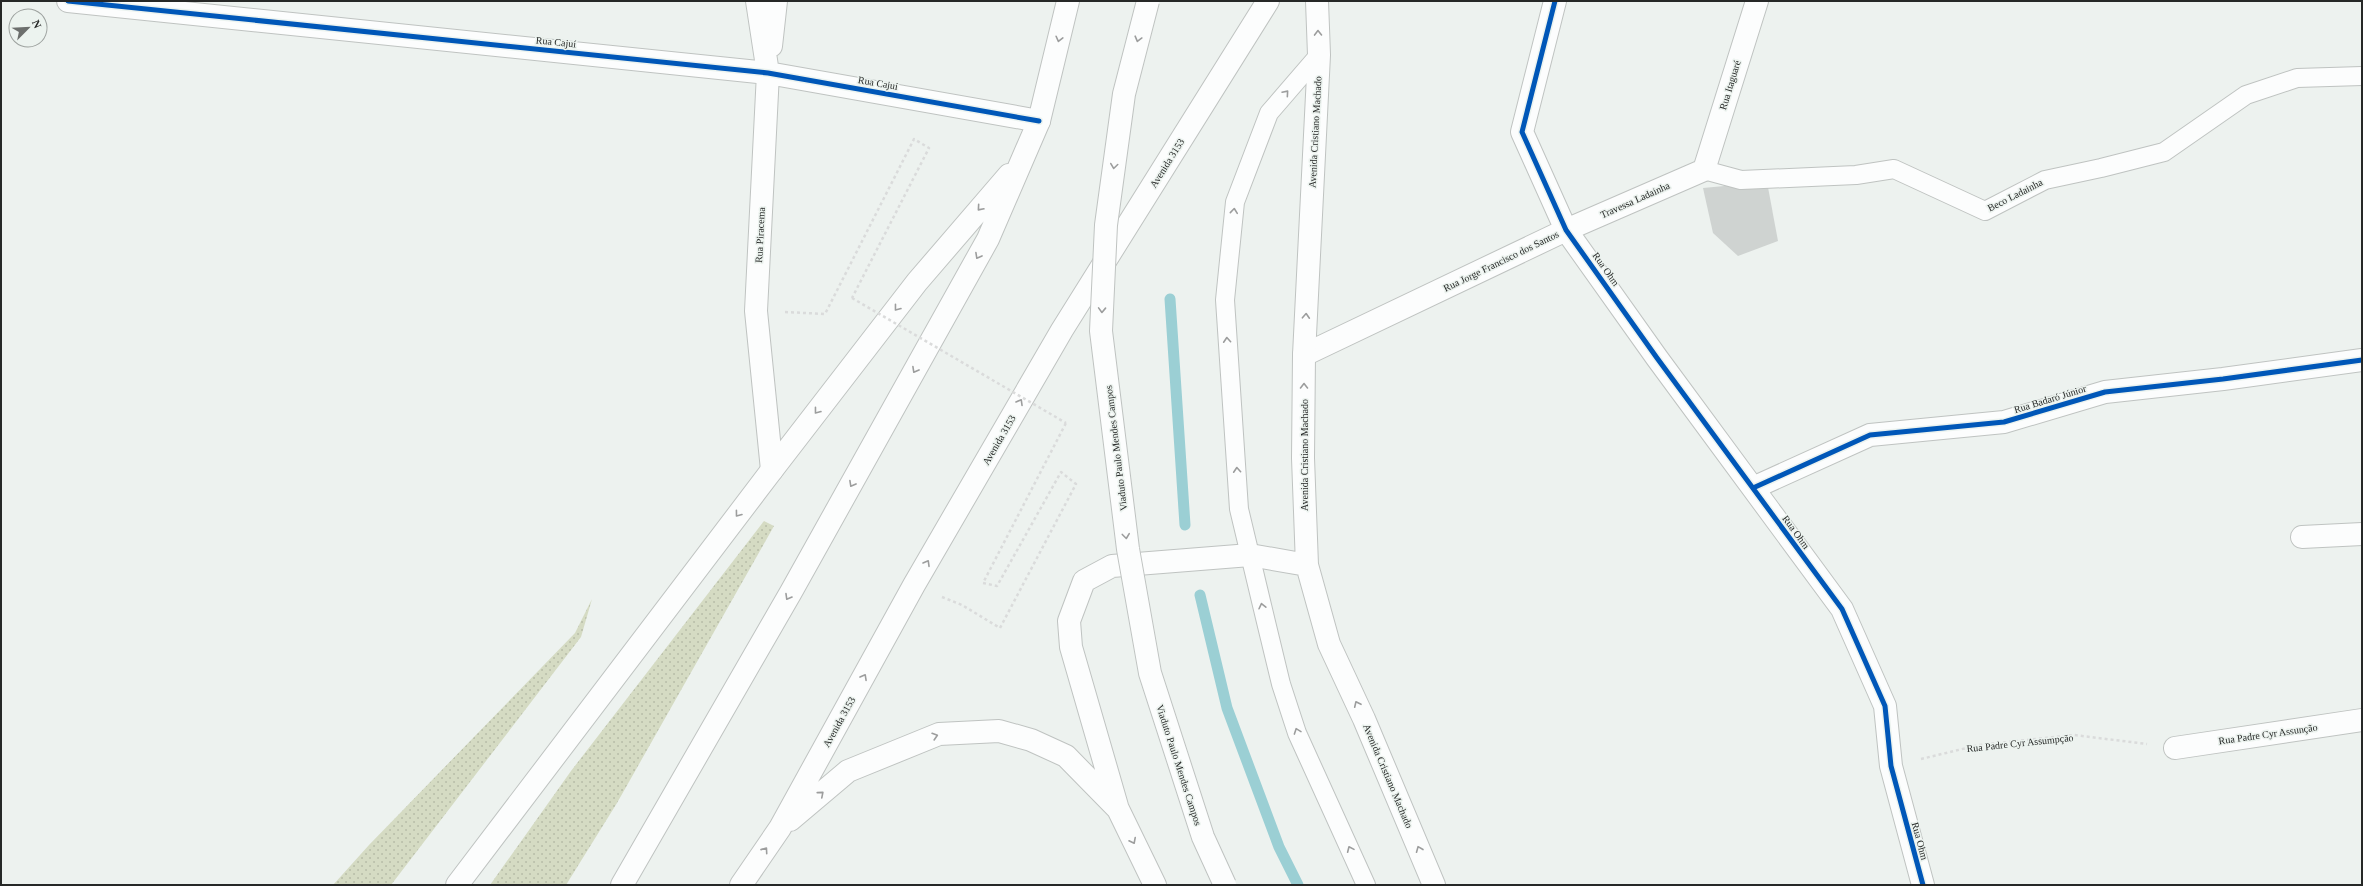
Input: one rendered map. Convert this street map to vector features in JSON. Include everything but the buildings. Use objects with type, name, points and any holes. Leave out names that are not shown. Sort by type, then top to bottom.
[{"type":"main road","name":"Rua Cajuí","points":[[68,1],[768,73],[1039,121]]},
{"type":"main road","name":"Rua Piracema","points":[[757,1],[768,73],[756,311],[772,470]]},
{"type":"main road","points":[[768,73],[776,1]]},
{"type":"main road","points":[[622,885],[791,592],[988,239],[1039,121],[1068,1]]},
{"type":"main road","name":"Viaduto Paulo Mendes Campos","points":[[1148,1],[1123,102],[1106,225],[1102,331],[1128,549],[1150,673],[1203,837],[1225,885]]},
{"type":"main road","name":"Avenida 3153","points":[[741,885],[780,828],[914,585],[1062,330],[1268,1]]},
{"type":"main road","name":"Avenida Cristiano Machado","points":[[1317,1],[1318,55],[1304,355],[1303,458],[1307,565],[1329,644],[1364,719],[1434,885]]},
{"type":"main road","name":"Rua Jorge Francisco dos Santos","points":[[1304,355],[1566,230],[1522,132],[1555,1]]},
{"type":"main road","name":"Rua Itaguaré","points":[[1704,170],[1757,1]]},
{"type":"main road","points":[[457,885],[772,470],[917,282],[1024,158]]},
{"type":"main road","name":"Travessa Ladainha","points":[[1566,230],[1704,170]]},
{"type":"main road","name":"Rua Ohm","points":[[1566,230],[1752,488],[1842,609],[1885,706],[1891,766],[1923,885]]},
{"type":"main road","name":"Rua Badaró Júnior","points":[[1752,488],[1870,435],[2004,422],[2105,392],[2223,379],[2362,360]]},
{"type":"main road","points":[[2302,537],[2362,534]]},
{"type":"main road","points":[[1155,885],[1118,810],[1071,647],[1069,621],[1084,580],[1112,566],[1241,556],[1307,565]]},
{"type":"main road","name":"Rua Padre Cyr Assunção","points":[[2175,748],[2362,720]]},
{"type":"main road","points":[[780,828],[848,771],[939,734],[991,731],[998,731],[1031,740],[1066,756],[1118,810]]},
{"type":"lane","points":[[1318,55],[1269,112],[1235,202],[1225,300],[1241,556],[1297,733],[1366,885]]},
{"type":"lane","name":"Beco Ladainha","points":[[1704,170],[1741,180],[1856,175],[1894,169],[1985,211],[2045,180],[2164,152],[2246,95],[2297,78],[2362,76]]},
{"type":"path","points":[[756,311],[825,314],[914,139],[929,148],[852,298],[1066,423],[983,583],[997,586],[1060,472],[1076,484],[1000,628],[962,605],[914,585]]},
{"type":"green space","points":[[764,521],[774,526],[617,803],[566,885],[490,885],[571,771]]},
{"type":"green space","points":[[592,599],[581,637],[391,885],[333,885],[369,845],[575,633]]},
{"type":"waterway","points":[[1170,299],[1185,525]]},
{"type":"waterway","points":[[1200,595],[1227,708],[1279,847],[1298,885]]},
{"type":"cycle path","points":[[68,1],[768,73],[1039,121]]},
{"type":"cycle path","points":[[1555,1],[1522,132],[1566,230],[1657,358],[1842,609],[1885,706],[1891,766],[1923,885]]},
{"type":"cycle path","points":[[1753,488],[1870,435],[2004,422],[2105,392],[2223,379],[2362,360]]}]
